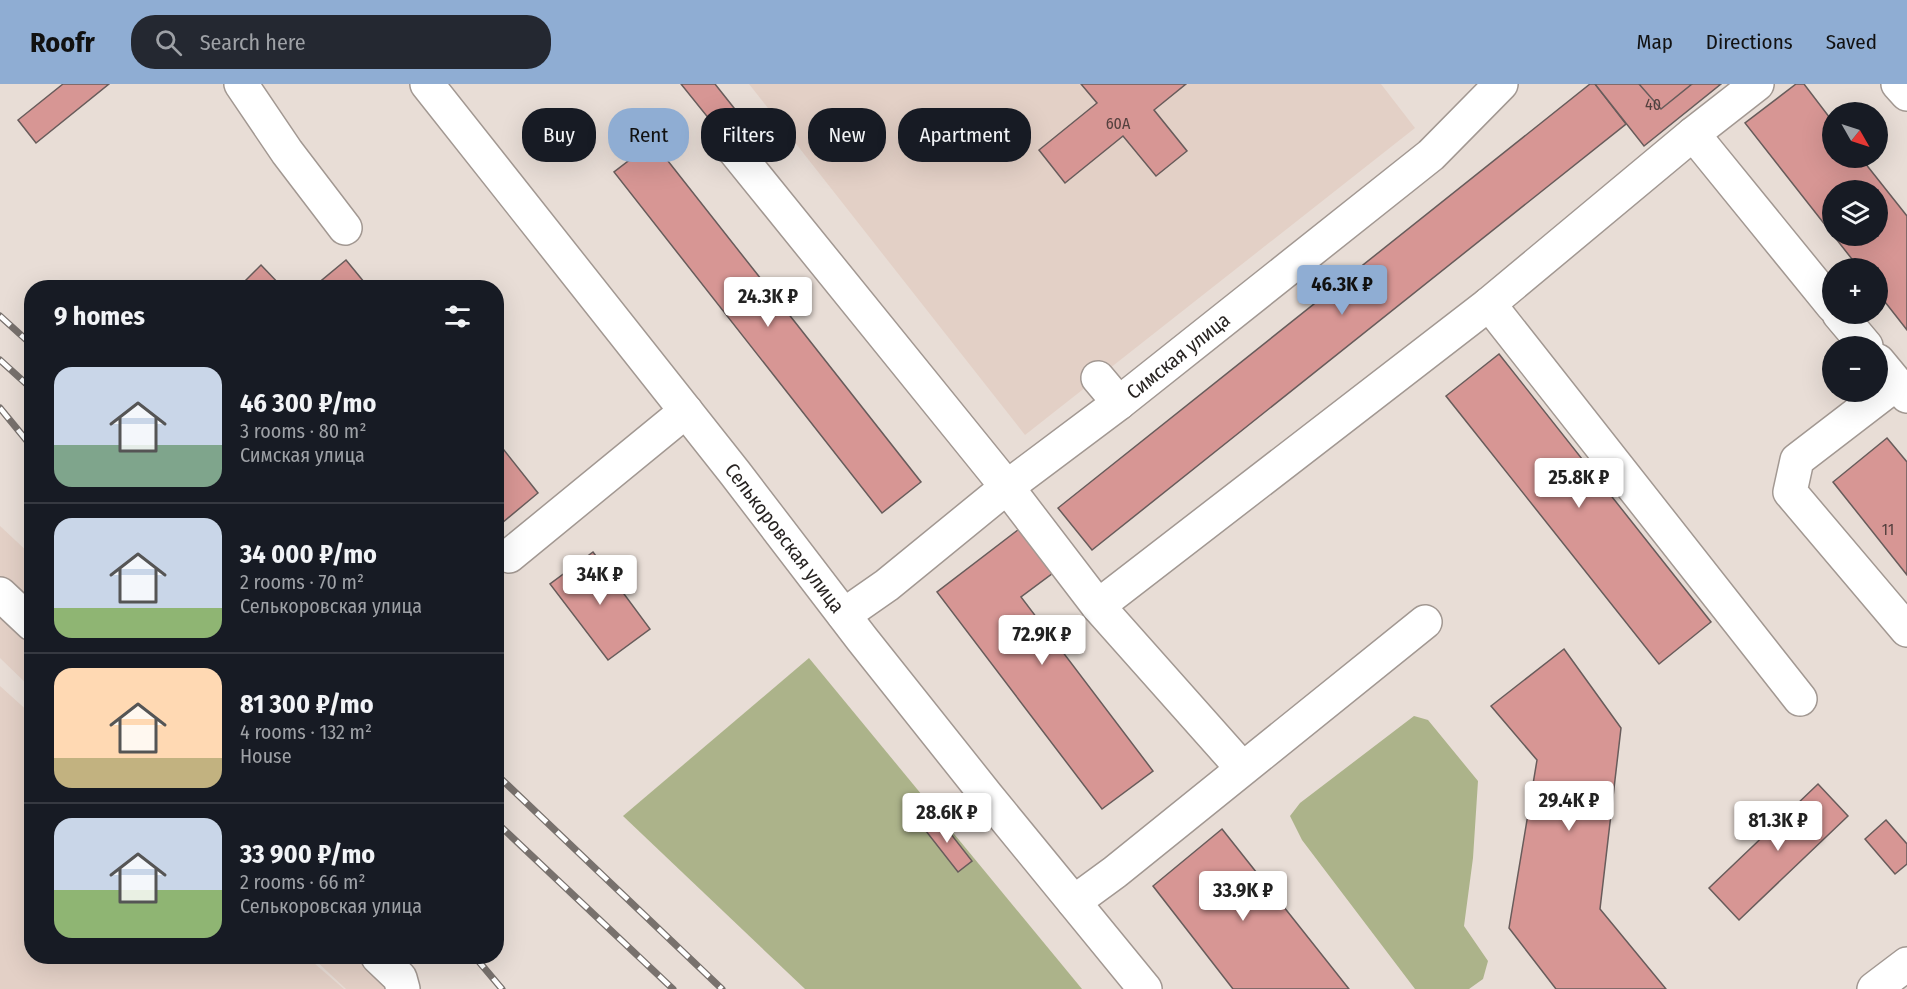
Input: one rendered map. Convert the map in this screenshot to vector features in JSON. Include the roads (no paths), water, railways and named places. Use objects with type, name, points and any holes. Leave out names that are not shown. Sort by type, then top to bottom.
[{"type":"main road","points":[[241,84],[287,152],[345,228]]},
{"type":"main road","name":"Селькоровская улица","points":[[427,84],[987,796],[1145,989]]},
{"type":"main road","name":"Симская улица","points":[[844,615],[887,585],[1007,487],[1119,403],[1431,155],[1501,84]]},
{"type":"main road","points":[[1098,606],[1489,304],[1693,134],[1757,84]]},
{"type":"main road","points":[[1898,84],[1907,94]]},
{"type":"main road","points":[[1693,134],[1822,292]]},
{"type":"main road","points":[[744,162],[1007,487],[1098,606],[1242,768]]},
{"type":"main road","points":[[1489,304],[1800,699]]},
{"type":"main road","points":[[1847,324],[1858,336]]},
{"type":"main road","points":[[1098,378],[1119,403]]},
{"type":"main road","points":[[1894,380],[1797,460],[1790,492],[1907,630]]},
{"type":"main road","points":[[509,556],[686,411]]},
{"type":"main road","points":[[0,594],[24,616]]},
{"type":"main road","points":[[1074,902],[1115,872],[1425,621]]},
{"type":"main road","points":[[385,964],[400,978],[403,989]]},
{"type":"main road","points":[[1874,989],[1907,964]]},
{"type":"railway","points":[[0,316],[24,338]]},
{"type":"railway","points":[[0,360],[24,382]]},
{"type":"railway","points":[[0,408],[24,437]]},
{"type":"railway","points":[[504,782],[722,989]]},
{"type":"railway","points":[[504,830],[673,989]]},
{"type":"railway","points":[[481,964],[502,989]]}]
